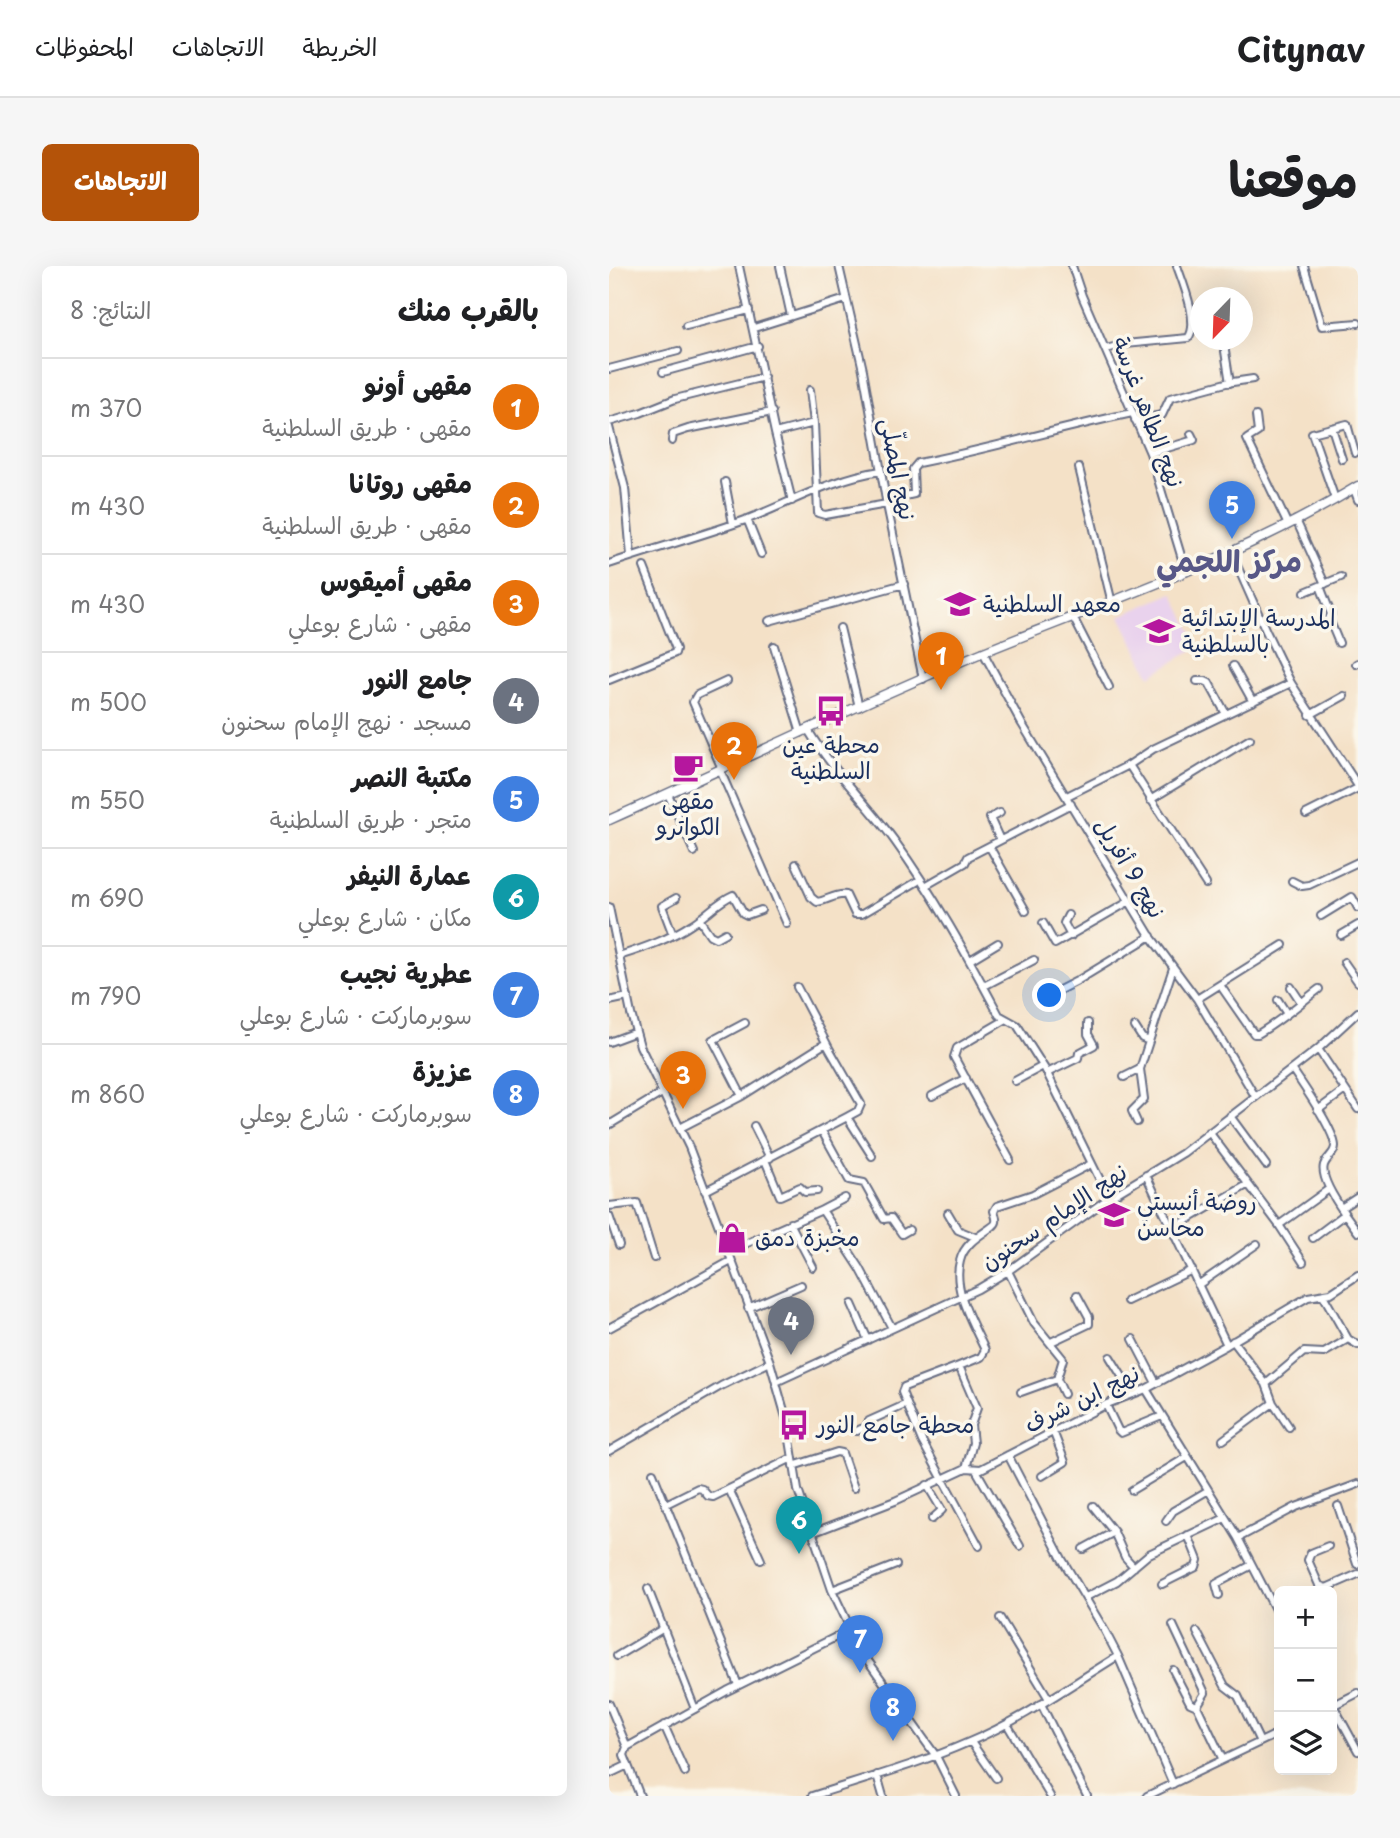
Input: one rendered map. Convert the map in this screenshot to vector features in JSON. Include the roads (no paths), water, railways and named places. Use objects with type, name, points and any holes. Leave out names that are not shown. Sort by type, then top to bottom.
[{"type":"main road","points":[[609,820],[983,652],[1112,603],[1231,552],[1288,525],[1356,487]]},
{"type":"street","points":[[739,266],[792,501]]},
{"type":"street","points":[[780,266],[791,316]]},
{"type":"street","name":"نهج المصلّى","points":[[839,266],[863,370],[923,678]]},
{"type":"street","name":"نهج الطاهر غرسة","points":[[1072,266],[1081,296],[1150,453],[1186,572]]},
{"type":"street","points":[[1106,349],[1125,344],[1188,338],[1191,335],[1191,312],[1177,266]]},
{"type":"street","points":[[1304,266],[1321,326],[1358,323]]},
{"type":"street","points":[[754,328],[846,299]]},
{"type":"street","points":[[686,327],[749,310]]},
{"type":"street","points":[[663,372],[758,346]]},
{"type":"street","points":[[1225,350],[1230,383]]},
{"type":"street","points":[[609,369],[678,351]]},
{"type":"street","points":[[609,422],[675,399],[764,377]]},
{"type":"street","points":[[810,390],[818,513],[825,515],[914,494],[913,469],[918,463],[972,453],[1034,434],[1134,416],[1162,415],[1170,398],[1254,379]]},
{"type":"street","points":[[672,441],[673,434],[688,429],[772,412]]},
{"type":"street","points":[[1256,416],[1258,432],[1247,439],[1288,525]]},
{"type":"street","points":[[775,433],[814,423]]},
{"type":"street","points":[[1335,499],[1312,433],[1347,424],[1355,453]]},
{"type":"street","points":[[609,427],[613,458],[625,488],[631,556]]},
{"type":"street","points":[[1332,428],[1342,458]]},
{"type":"street","points":[[1150,453],[1194,440],[1191,434]]},
{"type":"street","points":[[1079,468],[1112,603]]},
{"type":"street","points":[[609,564],[747,519],[816,488],[881,471]]},
{"type":"street","points":[[725,482],[733,524]]},
{"type":"street","points":[[1356,487],[1358,500]]},
{"type":"street","points":[[747,519],[761,554]]},
{"type":"street","points":[[1296,520],[1322,585],[1331,614],[1329,619],[1339,643]]},
{"type":"street","points":[[1231,552],[1291,683],[1358,787],[1306,814]]},
{"type":"street","points":[[609,680],[675,653],[676,649],[644,567]]},
{"type":"street","points":[[1305,592],[1341,577]]},
{"type":"street","points":[[769,621],[904,584]]},
{"type":"street","points":[[1073,617],[1109,687]]},
{"type":"street","points":[[840,628],[859,707]]},
{"type":"street","points":[[774,646],[805,731],[891,836],[970,960],[999,1015],[1017,1025],[1045,1070],[1109,1198]]},
{"type":"street","name":"نهج 9 أفريل","points":[[983,652],[1022,724],[1151,936],[1197,999],[1255,1096]]},
{"type":"street","points":[[1233,666],[1253,702]]},
{"type":"street","points":[[727,681],[697,695],[694,702],[787,924]]},
{"type":"street","points":[[1197,681],[1209,683],[1226,714]]},
{"type":"street","points":[[1067,796],[1129,765],[1153,749],[1291,683]]},
{"type":"street","points":[[1310,715],[1343,696]]},
{"type":"street","points":[[1150,800],[1250,739]]},
{"type":"street","points":[[1129,765],[1206,884]]},
{"type":"street","points":[[668,794],[694,852]]},
{"type":"street","points":[[925,886],[965,863],[968,857],[1071,804]]},
{"type":"street","points":[[1000,813],[990,818],[1000,840]]},
{"type":"street","points":[[989,846],[1027,911]]},
{"type":"street","points":[[1292,881],[1303,886],[1309,885],[1358,862]]},
{"type":"street","points":[[796,864],[811,897],[822,902],[840,894],[846,895],[855,914],[862,914],[920,880]]},
{"type":"street","points":[[619,956],[673,935],[733,895],[743,913],[747,915],[761,910]]},
{"type":"street","points":[[1321,916],[1352,897],[1358,908]]},
{"type":"street","points":[[673,935],[662,906],[676,898]]},
{"type":"street","points":[[1043,923],[1055,944],[1130,901]]},
{"type":"street","points":[[609,907],[636,1032],[680,1128],[770,1362],[790,1436],[798,1490],[832,1590],[870,1666],[936,1756],[956,1796]]},
{"type":"street","points":[[1068,915],[1064,923],[1071,936]]},
{"type":"street","points":[[699,919],[710,935],[716,938],[725,933]]},
{"type":"street","points":[[1341,935],[1358,925]]},
{"type":"street","points":[[1044,998],[1151,936]]},
{"type":"street","points":[[970,960],[998,943]]},
{"type":"street","points":[[1197,999],[1283,946]]},
{"type":"street","points":[[984,986],[1034,960]]},
{"type":"street","points":[[1344,962],[1358,982]]},
{"type":"street","points":[[1137,1122],[1132,1111],[1144,1099],[1140,1069],[1173,968]]},
{"type":"street","points":[[1220,985],[1254,1034],[1285,1018],[1319,989]]},
{"type":"street","points":[[1291,986],[1301,1002]]},
{"type":"street","points":[[705,1191],[822,1131],[858,1111],[862,1104],[797,987]]},
{"type":"street","points":[[609,1001],[628,997]]},
{"type":"street","points":[[1278,1000],[1287,1014]]},
{"type":"street","name":"نهج الإمام سحنون","points":[[776,1382],[962,1297],[1008,1271],[1109,1198],[1183,1153],[1318,1049],[1358,1012]]},
{"type":"street","points":[[1005,1020],[957,1048],[954,1057],[1010,1160]]},
{"type":"street","points":[[742,1096],[713,1040],[745,1023]]},
{"type":"street","points":[[1015,1081],[1078,1058],[1079,1053],[1094,1045],[1088,1034],[1088,1024]]},
{"type":"street","points":[[1135,1027],[1142,1038],[1149,1041]]},
{"type":"street","points":[[609,1042],[636,1032]]},
{"type":"street","points":[[680,1128],[742,1096],[827,1043]]},
{"type":"street","points":[[1318,1049],[1358,1110]]},
{"type":"street","points":[[1124,1077],[1140,1069]]},
{"type":"street","points":[[1292,1069],[1335,1143],[1333,1154],[1324,1165],[1329,1189],[1358,1232]]},
{"type":"street","points":[[932,1096],[966,1078]]},
{"type":"street","points":[[1318,1110],[1345,1090]]},
{"type":"street","points":[[609,1125],[662,1093]]},
{"type":"street","points":[[1230,1115],[1266,1166]]},
{"type":"street","points":[[847,1117],[872,1156]]},
{"type":"street","points":[[754,1126],[780,1196],[800,1187],[805,1192],[817,1191]]},
{"type":"street","points":[[822,1131],[849,1180],[864,1183],[884,1219],[899,1213]]},
{"type":"street","points":[[1209,1132],[1279,1225],[1303,1262]]},
{"type":"street","points":[[979,1546],[922,1441],[902,1392],[904,1387],[981,1357],[985,1350],[962,1297],[958,1264],[963,1249],[975,1237],[994,1226],[994,1211],[997,1206],[1034,1194],[1091,1164]]},
{"type":"street","points":[[1146,1175],[1198,1285],[1230,1343],[1266,1384],[1273,1403],[1289,1427]]},
{"type":"street","points":[[1172,1229],[1247,1185]]},
{"type":"street","points":[[1279,1225],[1329,1189]]},
{"type":"street","points":[[1313,1238],[1358,1197]]},
{"type":"street","points":[[727,1252],[845,1198]]},
{"type":"street","points":[[609,1206],[637,1203],[654,1258]]},
{"type":"street","points":[[822,1210],[860,1268],[893,1328]]},
{"type":"street","points":[[948,1213],[958,1230],[975,1237]]},
{"type":"street","points":[[609,1216],[619,1245]]},
{"type":"street","points":[[891,1218],[902,1234],[909,1230]]},
{"type":"street","points":[[790,1223],[813,1267]]},
{"type":"street","points":[[1198,1285],[1257,1244]]},
{"type":"street","points":[[609,1328],[731,1261]]},
{"type":"street","points":[[1127,1301],[1192,1270]]},
{"type":"street","points":[[1008,1271],[1034,1323],[1063,1359],[1057,1379],[1065,1394]]},
{"type":"street","name":"نهج ابن شرف","points":[[976,1470],[1106,1405],[1146,1389],[1308,1297],[1339,1289],[1358,1275]]},
{"type":"street","points":[[748,1308],[801,1285]]},
{"type":"street","points":[[1051,1342],[1089,1324],[1089,1317],[1077,1295]]},
{"type":"street","points":[[1323,1295],[1347,1339],[1358,1345]]},
{"type":"street","points":[[852,1304],[868,1340]]},
{"type":"street","points":[[1133,1339],[1156,1383]]},
{"type":"street","points":[[1266,1384],[1304,1352],[1324,1353],[1347,1339]]},
{"type":"street","points":[[1110,1357],[1133,1394]]},
{"type":"street","points":[[609,1451],[713,1391],[770,1362]]},
{"type":"street","points":[[960,1366],[977,1408],[971,1425],[973,1443],[966,1468]]},
{"type":"street","points":[[1021,1392],[1057,1379]]},
{"type":"street","points":[[1146,1389],[1238,1538],[1274,1607]]},
{"type":"street","points":[[1223,1440],[1273,1403]]},
{"type":"street","points":[[857,1431],[869,1421],[907,1404]]},
{"type":"street","points":[[1106,1405],[1121,1433],[1162,1416]]},
{"type":"street","points":[[1042,1476],[1065,1462],[1053,1431]]},
{"type":"street","points":[[666,1504],[698,1488],[711,1497],[792,1462],[837,1452],[842,1453],[854,1488]]},
{"type":"street","points":[[1008,1455],[1062,1559],[1118,1656],[1173,1783]]},
{"type":"street","points":[[1132,1490],[1187,1457]]},
{"type":"street","points":[[813,1533],[895,1501],[966,1468],[976,1470],[1020,1546]]},
{"type":"street","points":[[653,1474],[738,1685]]},
{"type":"street","points":[[927,1485],[942,1510],[932,1519]]},
{"type":"street","points":[[1238,1538],[1296,1507],[1356,1485],[1358,1494]]},
{"type":"street","points":[[729,1489],[761,1560]]},
{"type":"street","points":[[1166,1521],[1173,1511],[1207,1491]]},
{"type":"street","points":[[1093,1506],[1114,1532],[1125,1557],[1134,1567]]},
{"type":"street","points":[[1338,1506],[1358,1564]]},
{"type":"street","points":[[1086,1597],[1117,1581],[1149,1554],[1225,1518]]},
{"type":"street","points":[[1083,1549],[1114,1532]]},
{"type":"street","points":[[1162,1584],[1196,1567],[1198,1560],[1188,1535]]},
{"type":"street","points":[[1328,1546],[1311,1553],[1308,1560],[1319,1586],[1326,1588],[1358,1574]]},
{"type":"street","points":[[832,1590],[897,1565]]},
{"type":"street","points":[[1219,1595],[1216,1584],[1252,1565]]},
{"type":"street","points":[[649,1589],[695,1709]]},
{"type":"street","points":[[1000,1618],[1049,1699]]},
{"type":"street","points":[[1173,1625],[1205,1693],[1197,1706]]},
{"type":"street","points":[[617,1656],[664,1628]]},
{"type":"street","points":[[640,1796],[624,1755],[627,1747],[738,1685],[850,1630]]},
{"type":"street","points":[[1198,1632],[1225,1686],[1238,1696],[1260,1742]]},
{"type":"street","points":[[812,1796],[971,1742],[1007,1724],[1118,1656]]},
{"type":"street","points":[[1173,1670],[1190,1703],[1197,1706],[1222,1758]]},
{"type":"street","points":[[1337,1704],[1358,1693]]},
{"type":"street","points":[[609,1704],[627,1747]]},
{"type":"street","points":[[1041,1704],[1087,1796]]},
{"type":"street","points":[[1336,1712],[1358,1751]]},
{"type":"street","points":[[1007,1724],[1050,1796]]},
{"type":"street","points":[[664,1725],[685,1772]]},
{"type":"street","points":[[1147,1796],[1274,1735]]},
{"type":"street","points":[[971,1742],[996,1778]]},
{"type":"street","points":[[609,1774],[628,1765]]},
{"type":"street","points":[[877,1775],[883,1796]]},
{"type":"place","name":"مكتبة النصر","points":[[1232,539]]},
{"type":"place","name":"معهد السلطنية","points":[[960,604]]},
{"type":"place","name":"المدرسة الإبتدائية بالسلطنية","points":[[1159,631]]},
{"type":"place","name":"مقهى أونو","points":[[941,690]]},
{"type":"place","name":"محطة عين السلطنية","points":[[831,711]]},
{"type":"place","name":"مقهى الكواترو","points":[[688,767]]},
{"type":"place","name":"مقهى روتانا","points":[[734,780]]},
{"type":"place","name":"مقهى أميقوس","points":[[683,1109]]},
{"type":"place","name":"روضة أنيستي محاسن","points":[[1114,1215]]},
{"type":"place","name":"مخبزة دمق","points":[[732,1238]]},
{"type":"place","name":"جامع النور","points":[[791,1355]]},
{"type":"place","name":"محطة جامع النور","points":[[794,1425]]},
{"type":"place","name":"عمارة النيفر","points":[[799,1554]]},
{"type":"place","name":"عطرية نجيب","points":[[860,1673]]},
{"type":"place","name":"عزيزة","points":[[893,1741]]},
{"type":"district","name":"مركز اللجمي","points":[[1229,562]]}]
